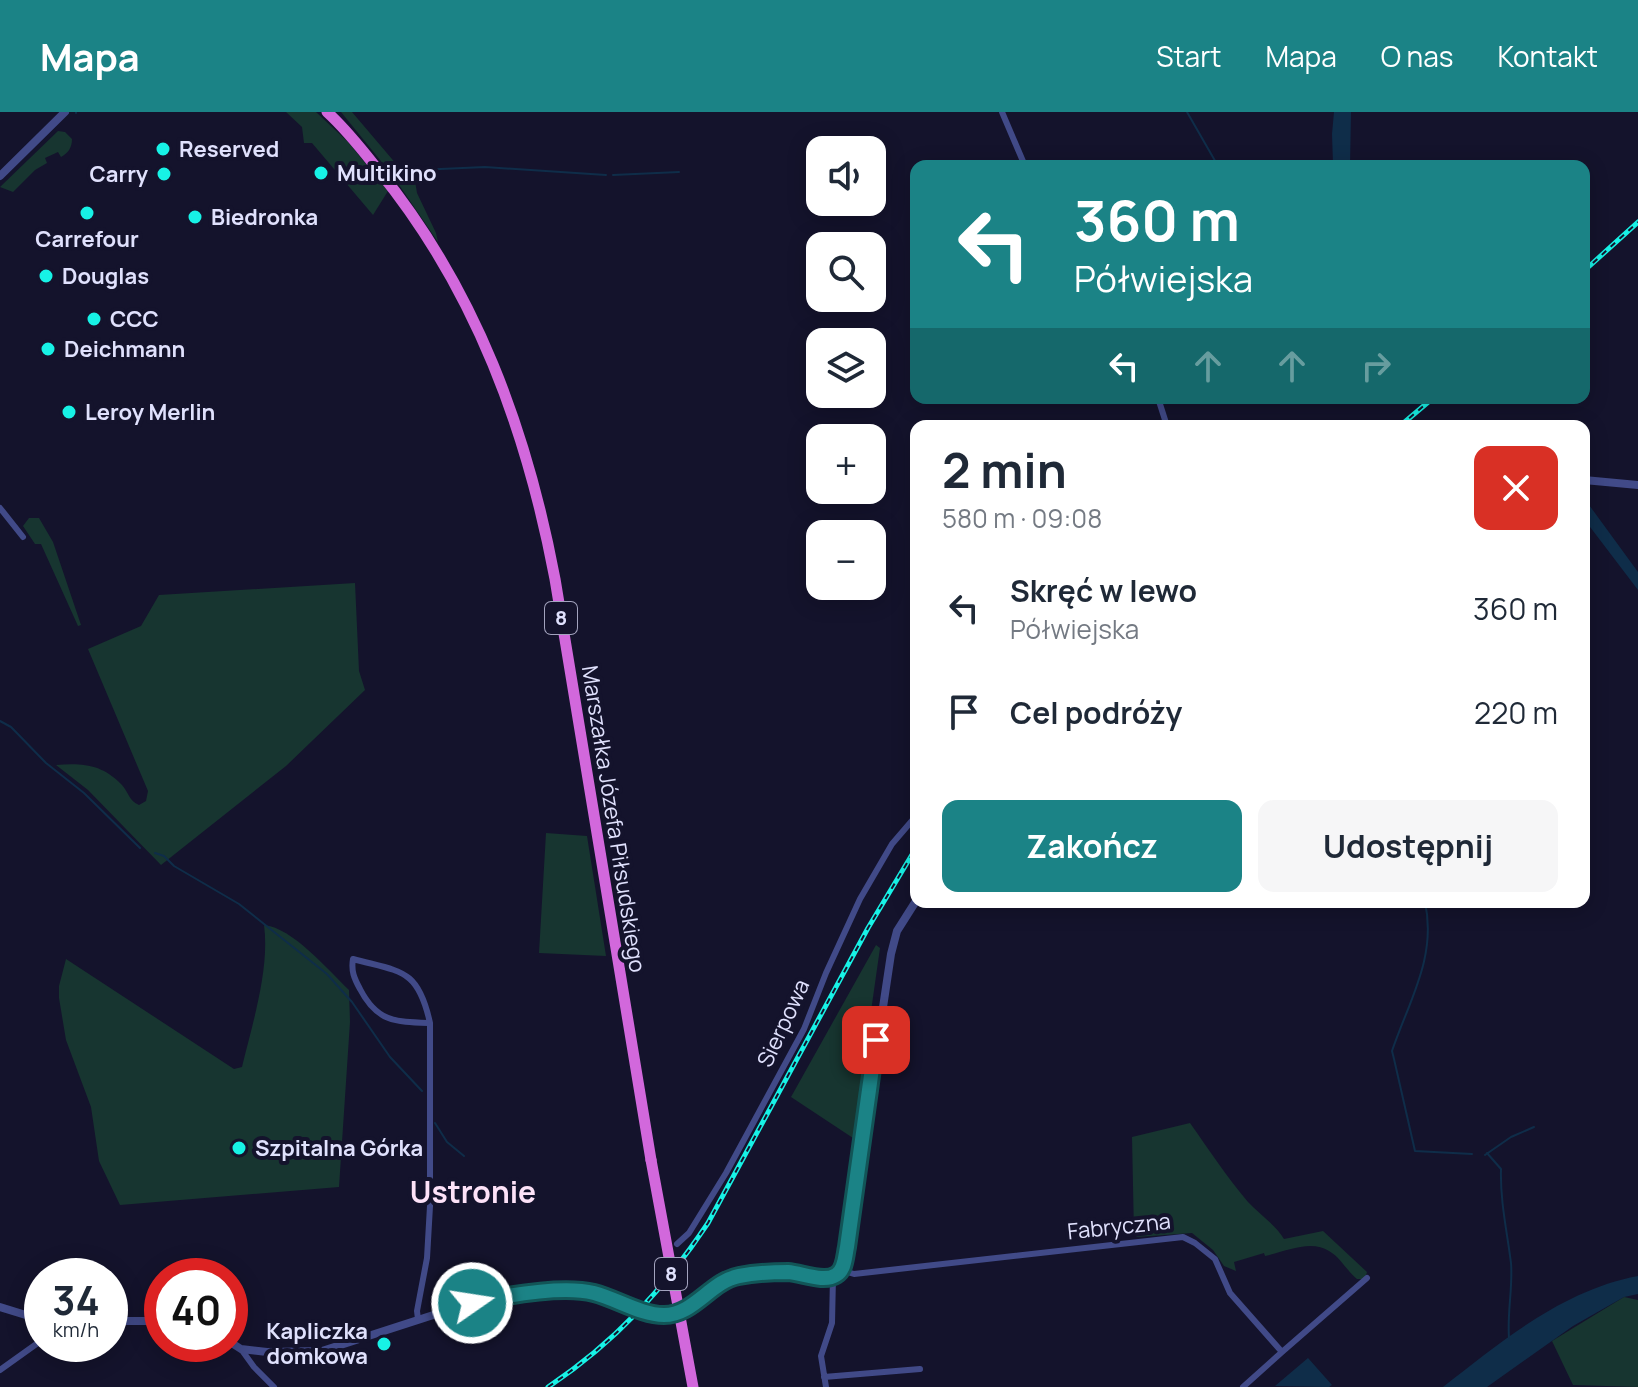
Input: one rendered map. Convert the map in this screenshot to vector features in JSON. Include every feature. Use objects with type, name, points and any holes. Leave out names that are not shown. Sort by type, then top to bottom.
[{"type":"highway","name":"Marszałka Józefa Piłsudskiego","points":[[329,112],[402,200],[458,287],[489,351],[525,449],[555,579],[651,1160],[693,1387]]},
{"type":"street","points":[[0,176],[65,112]]},
{"type":"street","points":[[1002,112],[1022,160]]},
{"type":"street","points":[[1590,481],[1638,485]]},
{"type":"street","points":[[0,508],[23,537]]},
{"type":"street","name":"Sierpowa","points":[[677,1244],[689,1233],[726,1173],[804,1029],[860,899],[892,844],[910,823]]},
{"type":"street","points":[[248,1350],[322,1351],[418,1319],[527,1292],[589,1292],[654,1314],[670,1315],[700,1300],[721,1283],[739,1276],[791,1272],[833,1277],[841,1270],[847,1247],[891,954],[897,931],[912,908]]},
{"type":"street","points":[[418,1319],[430,1208],[430,1023],[425,998],[411,977],[393,968],[353,959],[351,971],[367,1003],[379,1016],[403,1022],[430,1023]]},
{"type":"street","name":"Fabryczna","points":[[841,1270],[854,1274],[1183,1237],[1215,1259],[1230,1293],[1282,1352]]},
{"type":"street","points":[[826,1387],[821,1356],[832,1323],[833,1277]]},
{"type":"street","points":[[1243,1387],[1367,1278]]},
{"type":"street","points":[[0,1307],[24,1314]]},
{"type":"street","points":[[0,1370],[24,1353]]},
{"type":"street","points":[[248,1359],[274,1387]]},
{"type":"street","points":[[824,1377],[920,1369]]},
{"type":"green space","points":[[286,112],[316,112],[348,142],[388,191],[373,215],[312,143],[304,143],[302,127]]},
{"type":"green space","points":[[341,112],[352,112],[403,172],[413,169],[417,193],[438,242],[393,176]]},
{"type":"green space","points":[[58,131],[65,132],[72,139],[66,154],[61,157],[58,152],[45,158],[47,163],[35,170],[13,192],[0,187]]},
{"type":"green space","points":[[29,518],[39,518],[53,542],[81,625],[78,626],[41,544],[35,544],[23,526]]},
{"type":"green space","points":[[355,583],[359,671],[365,690],[286,766],[161,865],[88,790],[56,765],[74,764],[99,769],[122,785],[136,803],[139,805],[146,801],[148,791],[88,649],[141,626],[159,595]]},
{"type":"green space","points":[[546,833],[587,836],[606,956],[539,953]]},
{"type":"green space","points":[[264,925],[298,942],[349,990],[350,1022],[339,1187],[120,1205],[99,1161],[91,1107],[66,1040],[59,986],[66,959],[234,1069],[242,1067],[259,997],[264,960]]},
{"type":"green space","points":[[876,945],[880,948],[853,1138],[791,1097]]},
{"type":"green space","points":[[1190,1123],[1240,1193],[1284,1239],[1323,1231],[1367,1272],[1365,1279],[1357,1279],[1333,1254],[1314,1246],[1265,1256],[1264,1253],[1234,1262],[1236,1271],[1224,1266],[1213,1250],[1192,1233],[1137,1237],[1134,1234],[1132,1137]]},
{"type":"green space","points":[[1624,1297],[1638,1300],[1638,1387],[1573,1385],[1552,1341]]},
{"type":"water","points":[[1334,112],[1351,112],[1350,160],[1333,160]]},
{"type":"water","points":[[1590,506],[1638,572],[1638,590],[1590,527]]},
{"type":"water","points":[[1638,1276],[1638,1294],[1624,1297],[1573,1326],[1487,1387],[1443,1387],[1511,1335],[1559,1305],[1611,1283]]},
{"type":"water","points":[[1308,1358],[1332,1385],[1275,1386]]},
{"type":"waterway","points":[[1187,112],[1215,160]]},
{"type":"waterway","points":[[418,170],[485,167],[606,175]]},
{"type":"waterway","points":[[613,175],[679,172]]},
{"type":"waterway","points":[[0,721],[11,727],[46,763],[84,793],[140,848]]},
{"type":"waterway","points":[[155,853],[239,904],[327,974],[352,1002],[390,1057],[422,1091]]},
{"type":"waterway","points":[[1426,908],[1428,922],[1424,960],[1392,1051],[1415,1151],[1472,1154]]},
{"type":"waterway","points":[[435,1123],[447,1142],[464,1156]]},
{"type":"waterway","points":[[1485,1155],[1511,1137],[1534,1127]]},
{"type":"waterway","points":[[1487,1153],[1501,1169],[1511,1263],[1509,1338]]},
{"type":"railway","points":[[1590,266],[1638,222]]},
{"type":"railway","points":[[1407,420],[1426,404]]},
{"type":"railway","points":[[548,1387],[595,1352],[636,1313],[674,1270],[708,1223],[868,928],[910,858]]},
{"type":"place","name":"Reserved","points":[[163,149]]},
{"type":"place","name":"Multikino","points":[[321,173]]},
{"type":"place","name":"Carry","points":[[164,174]]},
{"type":"place","name":"Carrefour","points":[[87,213]]},
{"type":"place","name":"Biedronka","points":[[195,217]]},
{"type":"place","name":"Douglas","points":[[46,276]]},
{"type":"place","name":"CCC","points":[[94,319]]},
{"type":"place","name":"Deichmann","points":[[48,349]]},
{"type":"place","name":"Leroy Merlin","points":[[69,412]]},
{"type":"place","name":"Szpitalna Górka","points":[[239,1148]]},
{"type":"place","name":"Kapliczka domkowa","points":[[384,1344]]},
{"type":"district","name":"Ustronie","points":[[473,1193]]},
{"type":"route","points":[[472,1303],[527,1292],[589,1292],[663,1315],[683,1310],[721,1283],[739,1276],[791,1272],[817,1277],[838,1274],[847,1247],[876,1040]]}]
